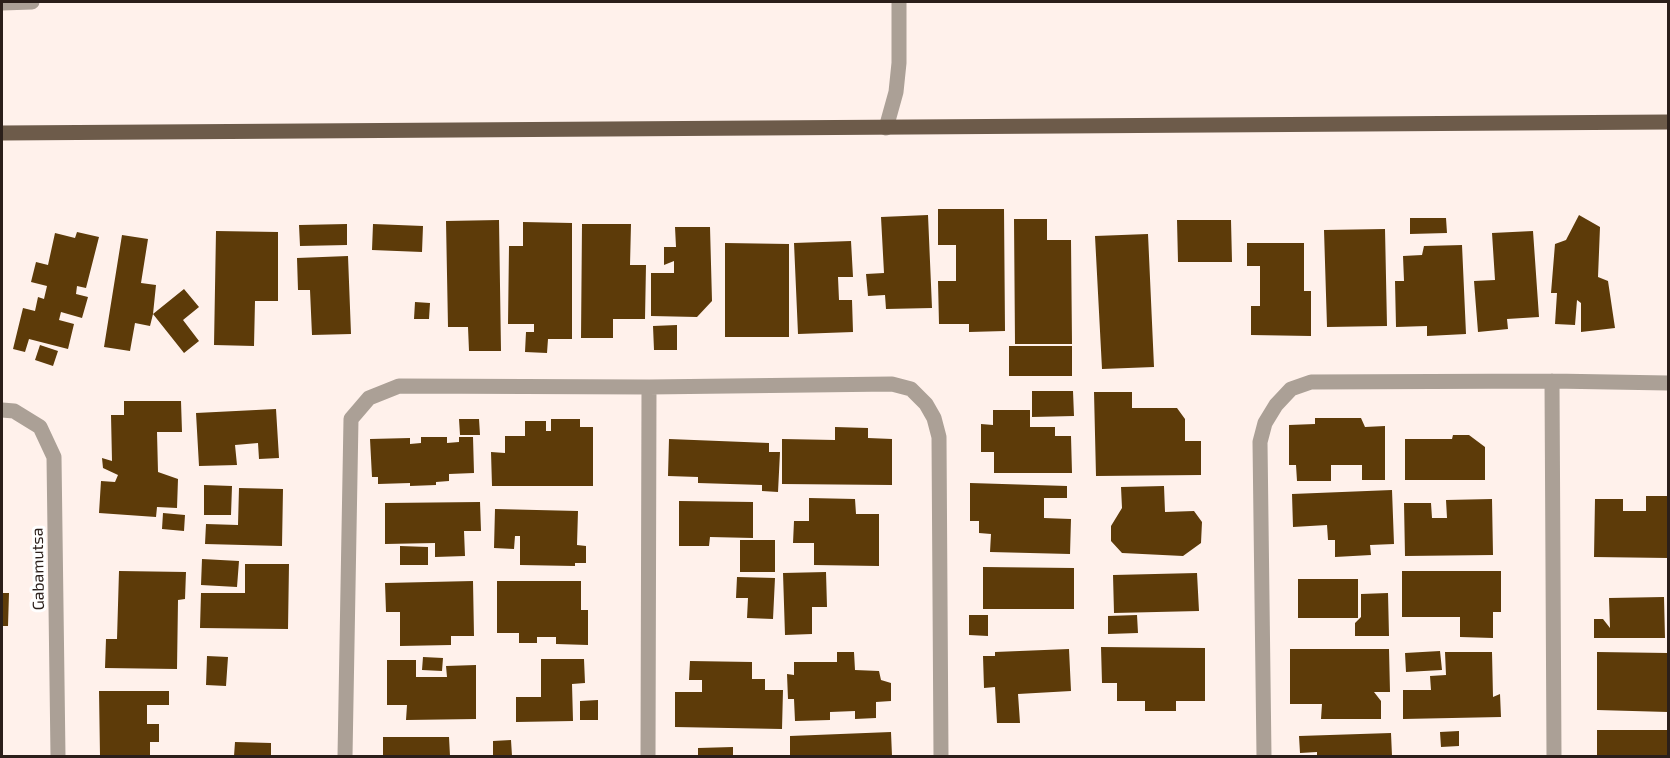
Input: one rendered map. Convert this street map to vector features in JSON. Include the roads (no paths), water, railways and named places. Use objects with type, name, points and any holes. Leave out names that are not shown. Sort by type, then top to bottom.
[{"type":"main road","points":[[2,133],[1668,122]]},
{"type":"street","points":[[2,3],[32,2]]},
{"type":"street","points":[[886,128],[896,92],[899,63],[899,2]]},
{"type":"street","points":[[1552,381],[1554,756]]},
{"type":"street","points":[[1264,756],[1260,442],[1265,423],[1276,405],[1291,389],[1311,382],[1668,383]]},
{"type":"street","points":[[345,756],[351,419],[369,398],[399,386],[649,387],[892,384],[911,389],[926,404],[934,418],[939,437],[941,756]]},
{"type":"street","points":[[648,756],[649,387]]},
{"type":"street","name":"Gabamutsa","points":[[2,410],[14,411],[40,427],[54,457],[58,756]]}]
